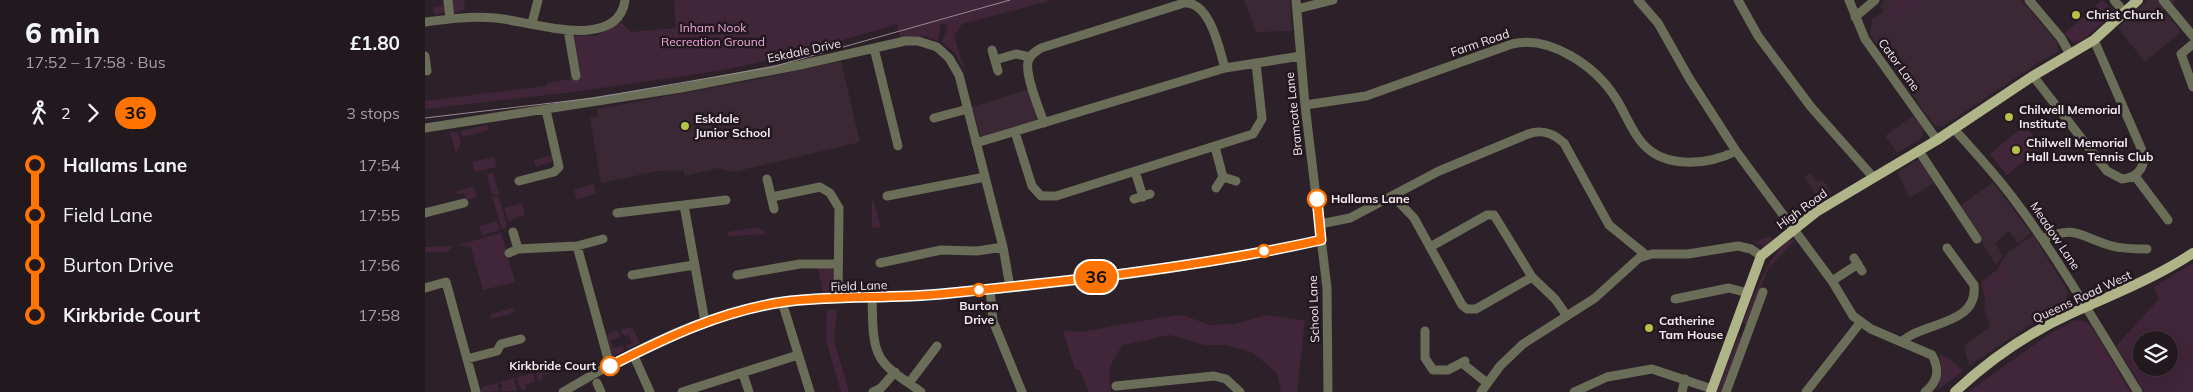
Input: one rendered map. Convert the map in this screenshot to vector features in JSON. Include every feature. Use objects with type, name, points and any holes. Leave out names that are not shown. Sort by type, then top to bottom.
[{"type":"main road","name":"High Road","points":[[1761,256],[1795,228],[1873,177],[1937,140],[2033,76],[2095,40],[2138,0]]},
{"type":"main road","name":"Queens Road West","points":[[1956,390],[2031,335],[2086,307],[2145,281],[2193,253]]},
{"type":"main road","points":[[1711,390],[1761,256]]},
{"type":"street","points":[[448,0],[449,19]]},
{"type":"street","points":[[532,23],[538,0]]},
{"type":"street","points":[[425,22],[449,19],[496,18],[569,30],[601,28],[620,15],[625,0]]},
{"type":"street","points":[[1296,5],[1333,0]]},
{"type":"street","points":[[1638,0],[1658,23],[1689,78],[1736,151],[1766,194],[1795,228],[1859,323],[1929,353],[1934,358],[1937,376],[1934,384],[1925,392]]},
{"type":"street","points":[[1738,0],[1759,36],[1811,107],[1873,177]]},
{"type":"street","name":"Cator Lane","points":[[1849,0],[1867,43],[1937,140]]},
{"type":"street","points":[[1855,18],[1875,0]]},
{"type":"street","points":[[2029,0],[2060,38],[2070,54]]},
{"type":"street","points":[[2114,0],[2125,13]]},
{"type":"street","points":[[2163,0],[2193,36]]},
{"type":"street","points":[[1044,123],[1028,72],[1030,57],[1041,48],[1189,3],[1205,12],[1225,68]]},
{"type":"street","name":"Bramcote Lane","points":[[1296,5],[1305,105],[1320,224]]},
{"type":"street","points":[[569,30],[575,76]]},
{"type":"street","name":"Eskdale Drive","points":[[425,128],[585,105],[749,76],[910,40],[937,47],[956,68],[1003,247],[1009,287]]},
{"type":"street","points":[[2033,76],[2107,172],[2122,179],[2135,176],[2143,165],[2144,156],[2095,40]]},
{"type":"street","name":"Farm Road","points":[[1305,105],[1329,103],[1366,96],[1512,44],[1527,42],[1557,50],[1596,74],[1615,97],[1642,144],[1654,152],[1671,159],[1691,162],[1719,159],[1736,151]]},
{"type":"street","points":[[2193,44],[2181,54],[2193,87]]},
{"type":"street","points":[[874,48],[898,146]]},
{"type":"street","points":[[992,50],[998,71]]},
{"type":"street","points":[[995,60],[1016,54],[1030,57]]},
{"type":"street","points":[[425,56],[429,71]]},
{"type":"street","points":[[976,143],[1225,68],[1301,56]]},
{"type":"street","points":[[1015,132],[1032,186],[1041,196],[1056,196],[1250,136],[1261,123],[1262,115],[1256,63]]},
{"type":"street","points":[[934,118],[968,109]]},
{"type":"street","points":[[519,181],[554,172],[559,167],[546,110]]},
{"type":"street","name":"Meadow Lane","points":[[1953,129],[2000,181],[2042,239],[2138,392]]},
{"type":"street","points":[[1320,224],[1350,218],[1439,171],[1539,131],[1546,132],[1560,140],[1568,149],[1609,225],[1646,255]]},
{"type":"street","points":[[1215,147],[1223,177]]},
{"type":"street","points":[[1919,151],[1977,239]]},
{"type":"street","points":[[1135,171],[1142,197]]},
{"type":"street","points":[[2135,176],[2168,220]]},
{"type":"street","points":[[887,196],[985,177]]},
{"type":"street","points":[[1223,177],[1236,181]]},
{"type":"street","points":[[1215,188],[1223,177]]},
{"type":"street","points":[[767,179],[775,210]]},
{"type":"street","points":[[772,197],[816,188],[827,190],[839,208],[838,299]]},
{"type":"street","points":[[1393,196],[1414,218],[1462,305],[1467,309],[1476,309],[1532,277]]},
{"type":"street","points":[[617,213],[725,200]]},
{"type":"street","points":[[425,213],[464,203]]},
{"type":"street","points":[[684,205],[705,322]]},
{"type":"street","points":[[1431,247],[1487,215],[1495,215],[1532,277],[1555,298],[1567,316]]},
{"type":"street","name":"School Lane","points":[[1320,224],[1328,312],[1328,392]]},
{"type":"street","points":[[2042,239],[2069,230],[2113,246],[2147,249]]},
{"type":"street","points":[[513,232],[514,251],[577,246],[603,239]]},
{"type":"street","name":"Field Lane","points":[[563,392],[633,354],[705,322],[735,312],[782,302],[872,299],[990,289],[1160,270],[1321,240]]},
{"type":"street","points":[[577,246],[610,366]]},
{"type":"street","points":[[1481,392],[1505,361],[1523,344],[1595,298],[1629,266],[1646,255],[1688,254],[1738,246],[1751,249],[1761,256]]},
{"type":"street","points":[[880,263],[941,250],[977,251],[1003,247]]},
{"type":"street","points":[[1902,342],[1908,336],[1941,325],[1958,315],[1973,300],[1974,285],[1949,254]]},
{"type":"street","points":[[737,275],[800,264],[837,264]]},
{"type":"street","points":[[1832,282],[1858,264]]},
{"type":"street","points":[[632,275],[694,265]]},
{"type":"street","points":[[425,288],[446,282],[476,392]]},
{"type":"street","points":[[1681,300],[1729,288],[1748,294]]},
{"type":"street","points":[[990,289],[993,321],[1022,392]]},
{"type":"street","points":[[1725,392],[1763,298]]},
{"type":"street","points":[[872,299],[877,350],[881,360],[921,392]]},
{"type":"street","points":[[782,302],[810,392]]},
{"type":"street","points":[[1806,392],[1859,323]]},
{"type":"street","points":[[1735,327],[1748,332]]},
{"type":"street","points":[[1422,336],[1425,358],[1433,370],[1444,371],[1464,362],[1487,383]]},
{"type":"street","points":[[467,359],[497,352],[501,344],[521,339]]},
{"type":"street","points":[[909,383],[935,353]]},
{"type":"street","points":[[633,354],[650,392]]},
{"type":"street","points":[[681,392],[799,355]]},
{"type":"street","points":[[1574,392],[1607,376],[1652,368],[1711,390]]},
{"type":"street","points":[[869,390],[881,388],[895,372]]},
{"type":"street","points":[[743,374],[749,392]]},
{"type":"street","points":[[1116,386],[1220,377],[1230,382],[1240,392]]},
{"type":"street","points":[[1681,392],[1685,379]]},
{"type":"street","points":[[1156,382],[1158,392]]},
{"type":"shaded area","points":[[1244,0],[1290,0],[1292,31],[1256,32]]},
{"type":"shaded area","points":[[1885,0],[2021,0],[2058,43],[2058,52],[2038,63],[1942,127],[1934,125],[1870,35],[1872,19],[1884,11],[1880,6]]},
{"type":"shaded area","points":[[2147,0],[2176,0],[2163,10],[2181,32],[2145,62],[2118,28]]},
{"type":"shaded area","name":"Eskdale Junior School","points":[[841,61],[860,142],[733,172],[718,168],[685,176],[683,170],[658,171],[601,183],[590,118],[598,116],[597,109],[759,79]]},
{"type":"shaded area","points":[[1030,89],[1040,123],[982,141],[972,107]]},
{"type":"shaded area","points":[[1914,115],[1924,130],[1921,139],[1897,153],[1885,136]]},
{"type":"shaded area","points":[[1921,158],[1937,181],[1910,198],[1897,172]]},
{"type":"shaded area","points":[[1811,173],[1817,182],[1822,179],[1832,194],[1820,201],[1804,177]]},
{"type":"shaded area","points":[[1993,182],[2031,233],[2018,243],[2009,231],[1995,243],[2003,256],[1996,265],[1960,206]]},
{"type":"shaded area","points":[[2033,235],[2068,291],[2066,301],[1969,366],[1964,345],[1990,327],[1984,307],[1985,300],[2011,275],[2003,260],[2008,252]]},
{"type":"green space","points":[[451,0],[464,0],[465,9],[455,13],[452,10]]},
{"type":"green space","name":"Inham Nook Recreation Ground","points":[[674,0],[1053,0],[962,24],[954,36],[965,71],[954,52],[942,42],[948,25],[941,24],[938,41],[925,36],[900,37],[897,24],[789,56],[723,70],[581,91],[425,109],[425,101],[546,86],[547,83],[578,78],[574,36],[596,36],[621,22],[631,32],[676,28]]},
{"type":"green space","points":[[1899,0],[1918,0],[1921,3],[1894,21],[1886,9]]},
{"type":"green space","points":[[2102,0],[2114,11],[2113,14],[2081,41],[2074,43],[2064,34]]},
{"type":"green space","points":[[442,1],[445,1],[446,12],[435,15],[433,7],[443,6]]},
{"type":"green space","points":[[487,125],[489,130],[463,137],[460,131]]},
{"type":"green space","points":[[2025,125],[2042,147],[2007,175],[1990,154]]},
{"type":"green space","points":[[450,132],[458,132],[461,143],[456,153]]},
{"type":"green space","points":[[552,155],[552,162],[536,167],[534,160]]},
{"type":"green space","points":[[494,157],[497,167],[475,172],[472,162]]},
{"type":"green space","points":[[493,173],[499,195],[492,194],[487,174]]},
{"type":"green space","points":[[594,184],[596,194],[577,200],[574,190]]},
{"type":"green space","points":[[474,187],[477,197],[466,200],[464,193],[457,194],[456,191]]},
{"type":"green space","points":[[492,196],[499,197],[507,225],[502,230]]},
{"type":"green space","points":[[873,199],[881,227],[872,228]]},
{"type":"green space","points":[[522,203],[525,215],[513,219],[509,223],[504,208]]},
{"type":"green space","points":[[497,221],[500,230],[482,235],[479,226]]},
{"type":"green space","points":[[758,227],[767,234],[727,236],[728,232]]},
{"type":"green space","points":[[501,233],[515,282],[483,290],[471,247],[458,245]]},
{"type":"green space","points":[[1771,237],[1773,239],[1764,246],[1753,243],[1764,238]]},
{"type":"green space","points":[[1796,239],[1768,269],[1747,325],[1743,323],[1763,274],[1771,261],[1787,242]]},
{"type":"green space","points":[[454,246],[447,252],[425,252],[425,247]]},
{"type":"green space","points":[[2003,260],[2011,275],[1985,300],[1981,282],[1997,270]]},
{"type":"green space","points":[[2193,263],[2193,392],[2145,392],[2135,376],[2178,376],[2178,331],[2133,331],[2133,373],[2116,346],[2159,299],[2154,287]]},
{"type":"green space","points":[[831,267],[834,271],[834,288],[823,294],[818,268]]},
{"type":"green space","points":[[513,308],[516,312],[491,319],[491,314]]},
{"type":"green space","points":[[827,310],[837,310],[834,340],[849,392],[841,392],[826,340]]},
{"type":"green space","points":[[1176,315],[1186,316],[1209,325],[1234,324],[1267,315],[1305,321],[1297,392],[1281,392],[1277,373],[1252,352],[1224,345],[1204,345],[1170,335],[1123,345],[1111,367],[1109,377],[1111,392],[1089,392],[1079,369],[1075,370],[1063,330],[1081,332]]},
{"type":"green space","points":[[2076,320],[2086,322],[2091,326],[2131,392],[1968,392],[2052,332]]},
{"type":"green space","points":[[632,327],[640,343],[627,350],[626,345],[632,344],[629,335],[624,336],[620,330]]},
{"type":"green space","points":[[618,330],[620,337],[610,340],[613,348],[623,346],[624,351],[613,356],[605,335]]},
{"type":"green space","points":[[1738,336],[1742,337],[1722,392],[1717,392]]},
{"type":"green space","points":[[1939,354],[1951,360],[1963,371],[1938,390],[1942,370]]},
{"type":"green space","points":[[548,363],[551,373],[542,376],[542,380],[539,381],[534,367]]},
{"type":"green space","points":[[533,373],[535,382],[525,385],[526,389],[522,390],[516,378]]},
{"type":"green space","points":[[514,378],[517,391],[502,391],[502,384],[499,382]]},
{"type":"green space","points":[[497,383],[499,391],[481,392],[482,387]]},
{"type":"tram line","points":[[425,118],[594,98],[772,67],[1010,0]]},
{"type":"bus line","name":"36","points":[[610,366],[705,322],[731,313],[782,302],[872,299],[1045,283],[1160,270],[1301,245],[1321,240],[1317,199]]},
{"type":"place","name":"Christ Church","points":[[2076,15]]},
{"type":"place","name":"Chilwell Memorial Institute","points":[[2009,117]]},
{"type":"place","name":"Eskdale Junior School","points":[[685,126]]},
{"type":"place","name":"Chilwell Memorial Hall Lawn Tennis Club","points":[[2016,150]]},
{"type":"place","name":"Hallams Lane","points":[[1317,199]]},
{"type":"place","name":"Burton Drive","points":[[979,290]]},
{"type":"place","name":"Catherine Tam House","points":[[1649,328]]},
{"type":"place","name":"Kirkbride Court","points":[[610,366]]}]
